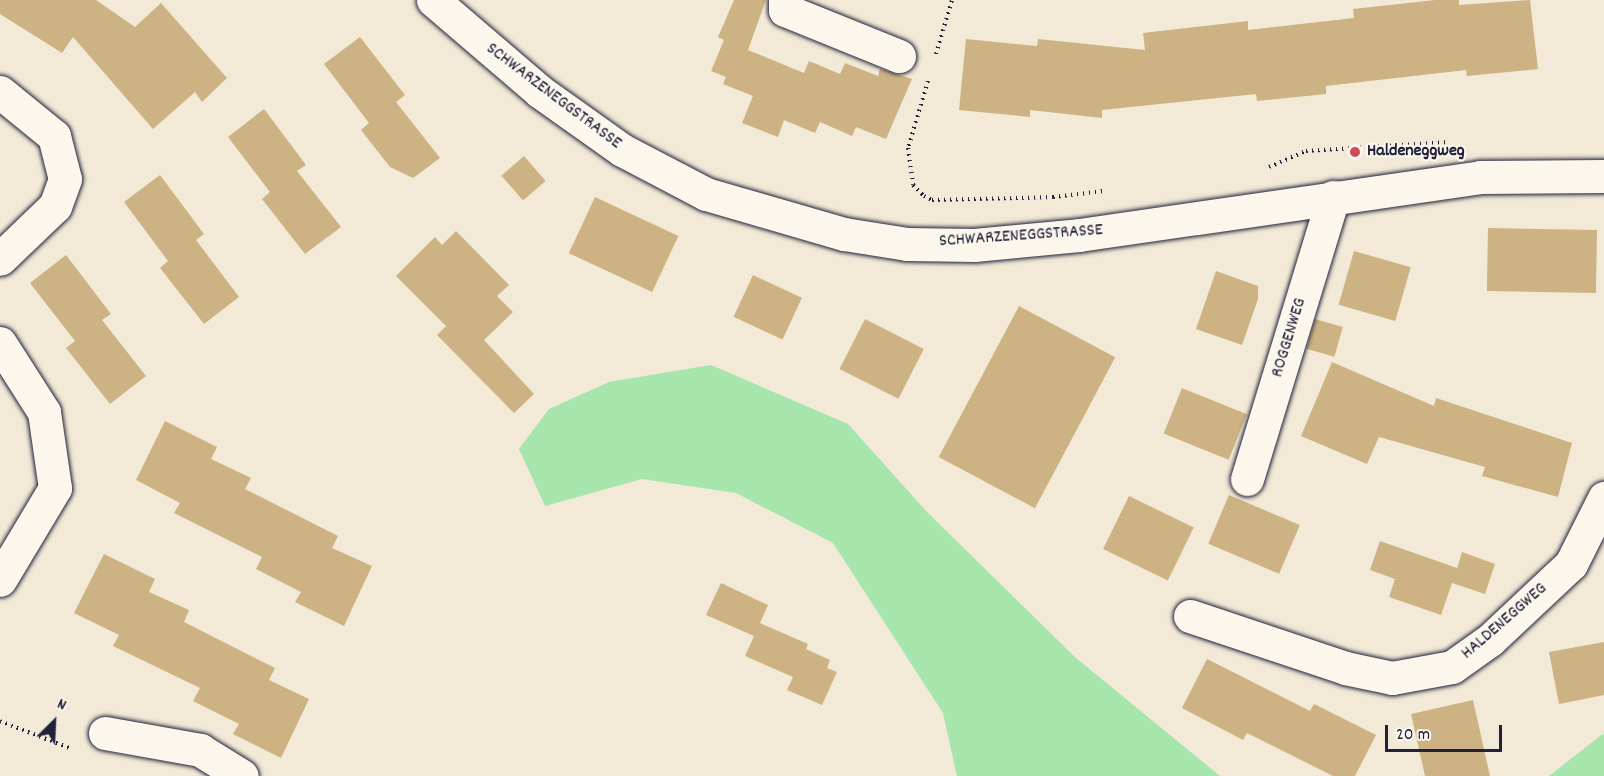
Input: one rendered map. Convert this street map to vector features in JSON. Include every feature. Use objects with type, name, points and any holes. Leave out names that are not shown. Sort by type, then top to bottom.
[{"type":"street","name":"SCHWARZENEGGSTRASSE","points":[[433,0],[539,91],[622,150],[706,194],[844,234],[907,244],[974,245],[1079,235],[1480,177],[1604,176]]},
{"type":"street","points":[[785,0],[785,10],[899,56]]},
{"type":"street","points":[[0,92],[54,136],[65,179],[55,206],[0,259]]},
{"type":"street","name":"ROGGENWEG","points":[[1247,479],[1333,197]]},
{"type":"street","points":[[0,344],[44,412],[55,488],[0,580]]},
{"type":"street","name":"HALDENEGGWEG","points":[[1190,616],[1345,668],[1392,678],[1452,667],[1490,640],[1571,564],[1604,498]]},
{"type":"street","points":[[105,733],[200,750],[242,776]]},
{"type":"path","points":[[935,57],[952,0]]},
{"type":"path","points":[[929,80],[909,148],[913,185],[924,196],[932,200],[1053,197],[1112,190]]},
{"type":"path","points":[[1261,169],[1306,150],[1460,143]]},
{"type":"path","points":[[0,721],[79,751],[105,733]]},
{"type":"green space","points":[[711,365],[848,424],[927,512],[1076,658],[1220,776],[957,776],[943,713],[833,543],[736,493],[642,479],[545,506],[519,449],[549,409],[609,382]]},
{"type":"green space","points":[[1604,733],[1604,776],[1549,776]]},
{"type":"building","points":[[0,0],[96,0],[135,27],[161,3],[227,78],[202,102],[195,92],[153,129],[73,37],[62,53],[0,14]]},
{"type":"building","points":[[734,0],[766,0],[748,50],[804,73],[809,61],[840,74],[845,63],[878,76],[880,69],[912,79],[886,139],[856,127],[852,136],[820,122],[815,133],[784,120],[778,137],[742,123],[753,96],[723,84],[726,77],[711,71],[724,40],[718,37]]},
{"type":"building","points":[[1435,0],[1459,0],[1459,5],[1530,0],[1538,69],[1467,76],[1466,70],[1326,86],[1326,94],[1257,101],[1256,94],[1102,110],[1102,118],[1030,110],[1030,117],[959,110],[966,39],[1037,46],[1038,39],[1145,50],[1143,33],[1248,21],[1248,30],[1354,18],[1353,9]]},
{"type":"building","points":[[360,37],[405,95],[396,102],[440,158],[413,178],[390,167],[361,130],[369,123],[324,64]]},
{"type":"building","points":[[264,109],[306,165],[297,171],[341,227],[305,254],[262,199],[270,192],[228,137]]},
{"type":"building","points":[[524,156],[546,181],[523,201],[501,176]]},
{"type":"building","points":[[160,175],[204,234],[196,240],[239,297],[204,324],[160,268],[168,261],[124,202]]},
{"type":"building","points":[[595,197],[678,236],[652,292],[569,253]]},
{"type":"building","points":[[1488,228],[1597,230],[1596,293],[1487,291]]},
{"type":"building","points":[[456,231],[509,285],[497,296],[513,312],[484,340],[534,394],[514,413],[437,335],[446,326],[396,276],[435,237],[442,245]]},
{"type":"building","points":[[1354,251],[1411,267],[1395,321],[1339,305]]},
{"type":"building","points":[[66,255],[111,314],[102,320],[146,376],[110,404],[66,348],[75,341],[30,283]]},
{"type":"building","points":[[1216,271],[1258,286],[1258,299],[1242,345],[1196,329]]},
{"type":"building","points":[[753,275],[802,298],[783,340],[734,317]]},
{"type":"building","points":[[1019,306],[1115,357],[1035,508],[939,457]]},
{"type":"building","points":[[865,319],[924,349],[898,399],[840,369]]},
{"type":"building","points":[[1315,319],[1343,327],[1334,357],[1306,349]]},
{"type":"building","points":[[1332,362],[1434,406],[1436,398],[1572,443],[1558,497],[1482,476],[1485,467],[1379,437],[1367,464],[1301,436]]},
{"type":"building","points":[[1182,388],[1247,414],[1229,460],[1164,433]]},
{"type":"building","points":[[165,421],[217,447],[211,459],[251,478],[245,489],[338,536],[332,548],[372,566],[344,626],[295,602],[301,592],[256,569],[262,557],[174,513],[180,503],[136,480]]},
{"type":"building","points":[[1229,495],[1300,525],[1279,574],[1208,544]]},
{"type":"building","points":[[1129,496],[1194,528],[1168,581],[1103,549]]},
{"type":"building","points":[[1380,541],[1457,568],[1456,572],[1462,552],[1495,564],[1485,594],[1452,583],[1441,615],[1389,597],[1395,579],[1370,570]]},
{"type":"building","points":[[104,554],[155,579],[149,592],[189,610],[184,622],[275,668],[269,680],[309,699],[281,758],[233,734],[239,724],[193,701],[200,688],[113,646],[119,635],[74,613]]},
{"type":"building","points":[[721,583],[768,605],[760,623],[808,644],[806,649],[830,660],[827,668],[837,672],[822,705],[787,690],[793,677],[745,656],[754,636],[706,615]]},
{"type":"building","points":[[1604,642],[1604,695],[1559,704],[1549,652]]},
{"type":"building","points":[[1207,659],[1310,711],[1314,704],[1376,735],[1355,776],[1333,776],[1247,733],[1243,740],[1182,708]]},
{"type":"building","points":[[1473,700],[1490,776],[1425,776],[1411,714]]},
{"type":"place","name":"Haldeneggweg","points":[[1355,152]]}]
